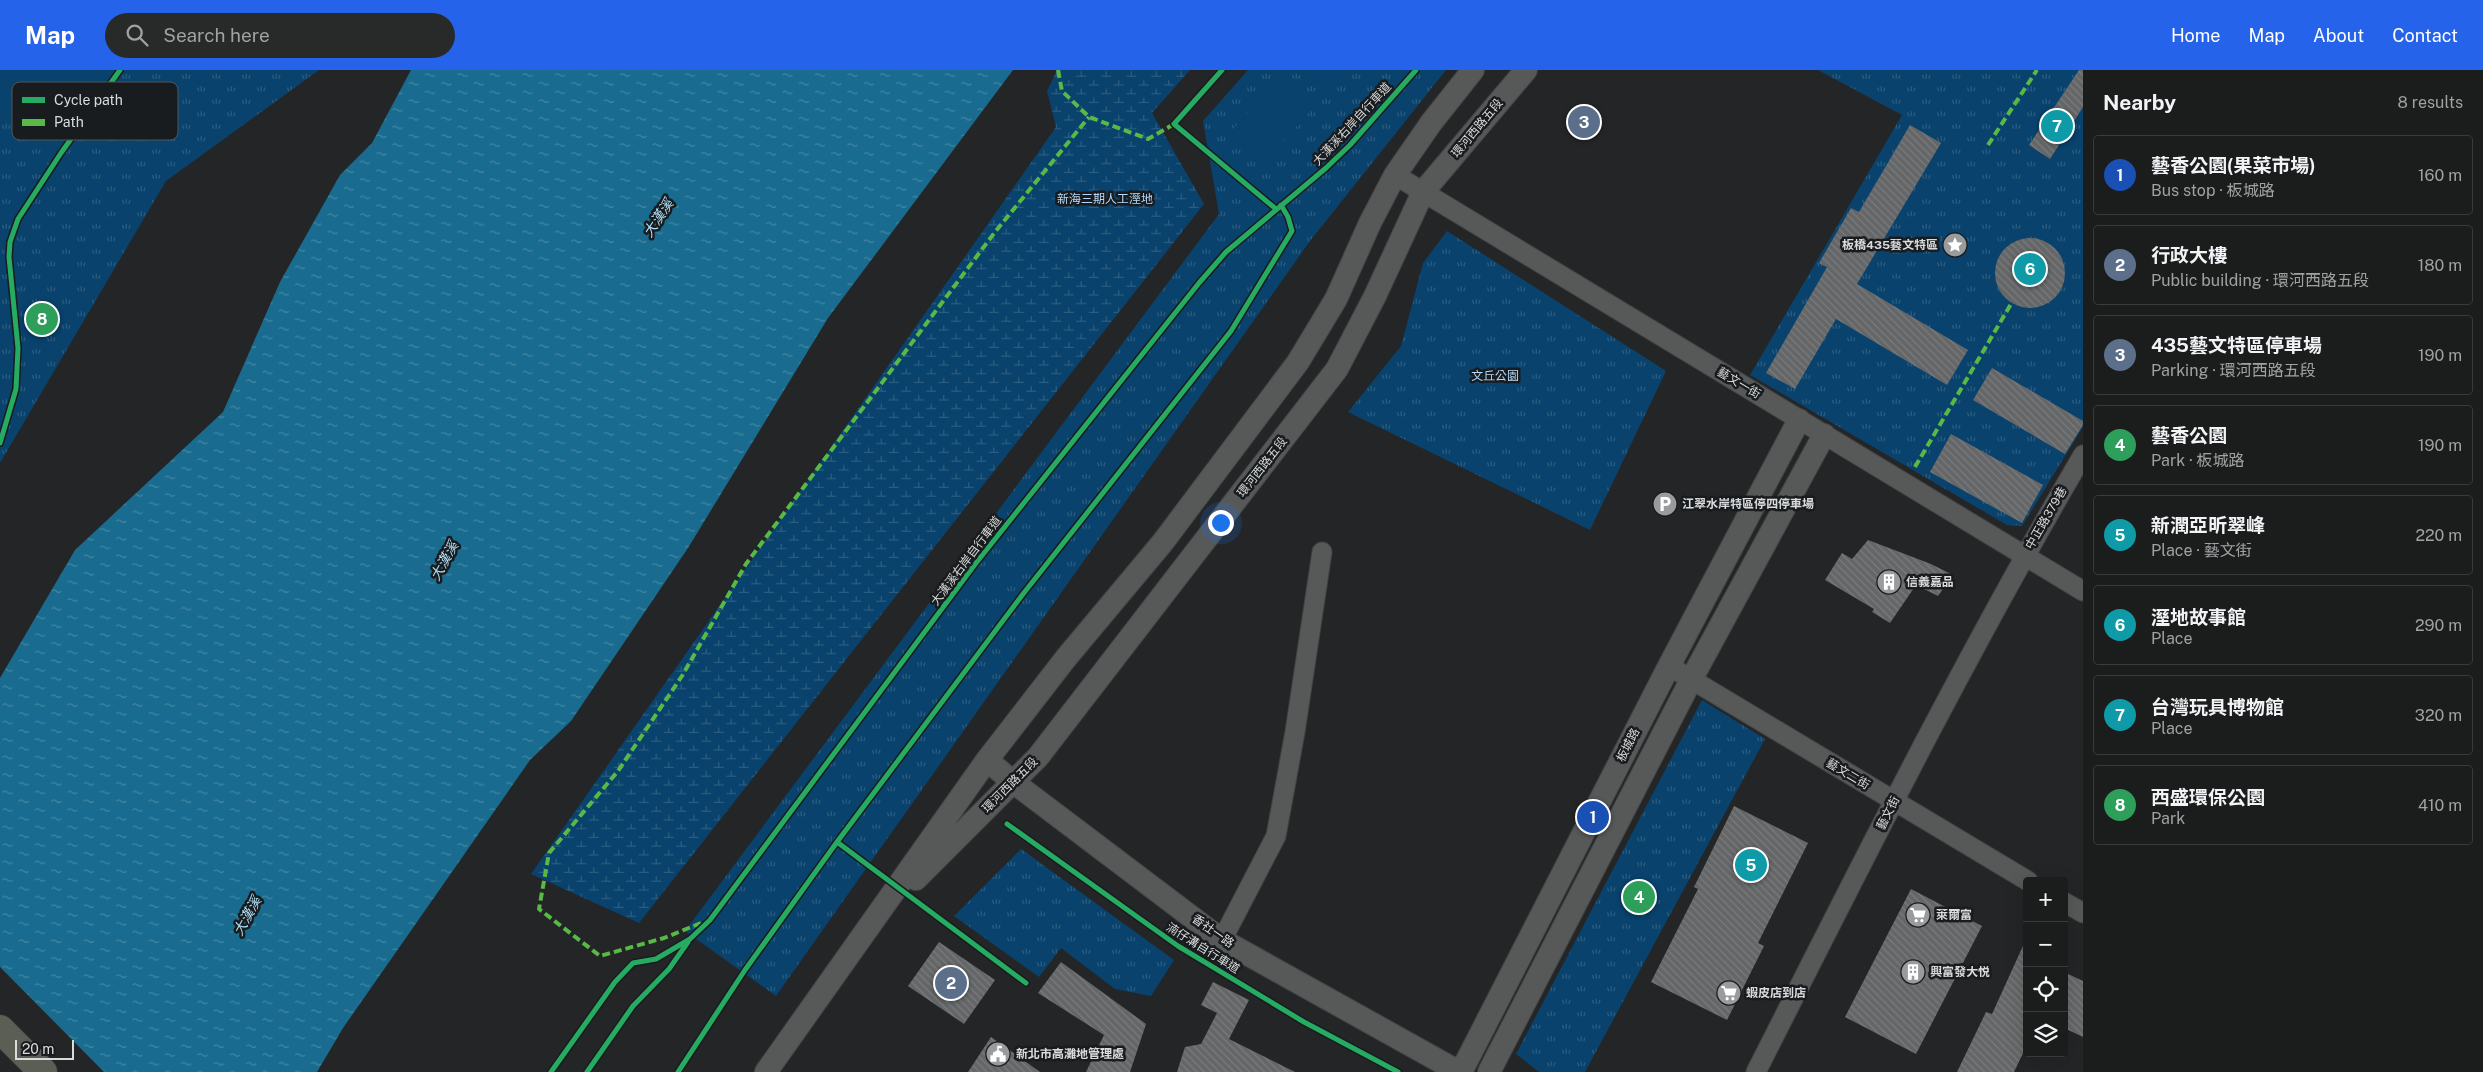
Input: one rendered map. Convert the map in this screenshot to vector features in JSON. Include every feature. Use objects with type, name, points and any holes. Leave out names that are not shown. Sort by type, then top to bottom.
[{"type":"highway","points":[[0,1029],[44,1072]]},
{"type":"street","name":"環河西路五段","points":[[766,1072],[987,760],[1066,658],[1164,542],[1298,362],[1336,299],[1370,223],[1395,175],[1473,70]]},
{"type":"street","name":"環河西路五段","points":[[872,923],[1038,757],[1337,369],[1375,296],[1423,192],[1526,70]]},
{"type":"street","name":"藝文一街","points":[[1395,175],[2083,591]]},
{"type":"street","name":"板城路","points":[[1460,1072],[1669,666],[1800,420]]},
{"type":"street","points":[[1489,1072],[1692,678],[1824,435]]},
{"type":"street","name":"中正路379巷","points":[[2024,556],[2083,456]]},
{"type":"street","points":[[1222,940],[1276,836],[1295,732],[1322,552]]},
{"type":"street","name":"藝文街","points":[[1756,1072],[1894,802],[2024,556]]},
{"type":"street","name":"藝文二街","points":[[1669,666],[1692,678],[1894,802],[2023,878]]},
{"type":"street","name":"香社一路","points":[[987,760],[1013,782],[1222,940],[1460,1072]]},
{"type":"street","points":[[2068,904],[2083,913]]},
{"type":"green space","points":[[0,70],[319,70],[166,181],[0,463]]},
{"type":"green space","points":[[0,70],[106,70],[97,82],[12,82],[12,123],[0,114]]},
{"type":"green space","name":"新海三期人工溼地","points":[[1057,70],[1190,70],[1152,113],[1204,204],[639,923],[531,874],[1056,127],[1047,91]]},
{"type":"green space","points":[[1248,70],[1446,70],[1310,241],[776,996],[685,931],[1219,214],[1203,121]]},
{"type":"green space","points":[[1306,70],[1345,70],[1328,89]]},
{"type":"green space","name":"板橋435藝文特區","points":[[1818,70],[2083,70],[2083,427],[2022,526],[2007,525],[1750,375],[1902,115]]},
{"type":"green space","points":[[1284,72],[1318,102],[1263,164],[1229,134]]},
{"type":"green space","points":[[36,140],[55,140],[49,149]]},
{"type":"green space","name":"文丘公園","points":[[1447,231],[1666,371],[1590,530],[1348,412],[1401,346],[1423,263]]},
{"type":"green space","points":[[1702,700],[1765,739],[1585,1072],[1539,1072],[1516,1054]]},
{"type":"green space","points":[[1021,849],[1174,960],[1151,996],[1115,989],[1061,948],[1039,977],[954,916]]},
{"type":"water","name":"大漢溪","points":[[411,70],[1013,70],[828,318],[688,548],[571,721],[530,760],[343,1028],[317,1072],[0,1072],[0,678],[75,550],[223,412],[280,282],[340,175],[372,143]]},
{"type":"pier","points":[[0,967],[104,1072],[0,1072]]},
{"type":"building","points":[[2079,70],[2083,70],[2083,107],[2050,159],[2029,145]]},
{"type":"building","points":[[1910,125],[1941,143],[1857,284],[1968,350],[1947,385],[1836,319],[1795,389],[1766,373],[1827,267],[1819,263],[1851,208],[1859,212]]},
{"type":"building","points":[[2030,238],[2043,241],[2055,248],[2062,260],[2065,273],[2062,286],[2055,298],[2043,305],[2030,308],[2017,305],[2005,298],[1998,286],[1995,273],[1998,260],[2005,248],[2017,241]]},
{"type":"building","points":[[1992,368],[2083,421],[2083,425],[2065,454],[1973,400]]},
{"type":"building","points":[[1951,434],[2043,485],[2022,523],[1930,472]]},
{"type":"building","name":"信義嘉品","points":[[1868,540],[1931,564],[1953,575],[1938,596],[1916,585],[1890,623],[1872,612],[1874,609],[1825,580],[1842,553],[1852,559]]},
{"type":"building","points":[[1734,806],[1808,843],[1758,943],[1764,946],[1727,1020],[1651,982],[1698,889],[1694,887]]},
{"type":"building","name":"興富發大悦","points":[[1911,889],[1982,926],[1916,1054],[1845,1017]]},
{"type":"building","points":[[939,942],[995,980],[964,1024],[908,986]]},
{"type":"building","points":[[2023,946],[2023,1053],[2014,1072],[1957,1072],[1986,1012],[1992,1014]]},
{"type":"building","points":[[1061,962],[1146,1024],[1130,1072],[1086,1072],[1104,1035],[1038,993]]},
{"type":"building","points":[[2068,974],[2083,981],[2083,1037],[2068,1030]]},
{"type":"building","points":[[1213,982],[1249,1000],[1229,1039],[1295,1072],[1177,1072],[1185,1047],[1201,1044],[1217,1013],[1201,1005]]},
{"type":"building","name":"新北市高灘地管理處","points":[[991,1037],[1040,1072],[968,1072]]},
{"type":"marked path","points":[[1058,70],[1062,91],[1089,117],[1148,139],[1174,124]]},
{"type":"marked path","points":[[1988,145],[2037,70]]},
{"type":"marked path","points":[[701,923],[664,938],[600,956],[539,909],[549,853],[618,771],[682,676],[746,564],[995,232],[1089,117]]},
{"type":"marked path","points":[[1915,467],[2011,304]]},
{"type":"cycle path","points":[[111,82],[120,70]]},
{"type":"cycle path","points":[[1222,70],[1174,124],[1276,209]]},
{"type":"cycle path","name":"大漢溪右岸自行車道","points":[[551,1072],[615,982],[633,963],[656,959],[690,939],[710,920],[976,563],[1199,283],[1226,252],[1326,168],[1350,145],[1416,70]]},
{"type":"cycle path","points":[[0,443],[16,389],[18,348],[9,257],[10,242],[18,219],[70,140]]},
{"type":"cycle path","points":[[678,1072],[745,970],[837,842],[1023,594],[1231,331],[1292,231],[1288,217],[1281,205]]},
{"type":"cycle path","name":"湳仔溝自行車道","points":[[1007,824],[1178,946],[1304,1022],[1398,1072]]},
{"type":"cycle path","points":[[837,842],[1026,983]]},
{"type":"cycle path","points":[[587,1072],[633,1006],[669,969],[688,942]]},
{"type":"place","name":"435藝文特區停車場","points":[[1584,122]]},
{"type":"place","name":"台灣玩具博物館","points":[[2057,126]]},
{"type":"place","name":"板橋435藝文特區","points":[[1955,245]]},
{"type":"place","name":"溼地故事館","points":[[2030,269]]},
{"type":"place","name":"西盛環保公園","points":[[42,319]]},
{"type":"place","name":"江翠水岸特區停四停車場","points":[[1665,504]]},
{"type":"place","name":"信義嘉品","points":[[1889,582]]},
{"type":"place","name":"藝香公園(果菜市場)","points":[[1593,817]]},
{"type":"place","name":"新潤亞昕翠峰","points":[[1751,865]]},
{"type":"place","name":"藝香公園","points":[[1639,897]]},
{"type":"place","name":"萊爾富","points":[[1918,915]]},
{"type":"place","name":"興富發大悦","points":[[1913,972]]},
{"type":"place","name":"行政大樓","points":[[951,983]]},
{"type":"place","name":"蝦皮店到店","points":[[1729,993]]},
{"type":"place","name":"新北市高灘地管理處","points":[[998,1054]]}]
